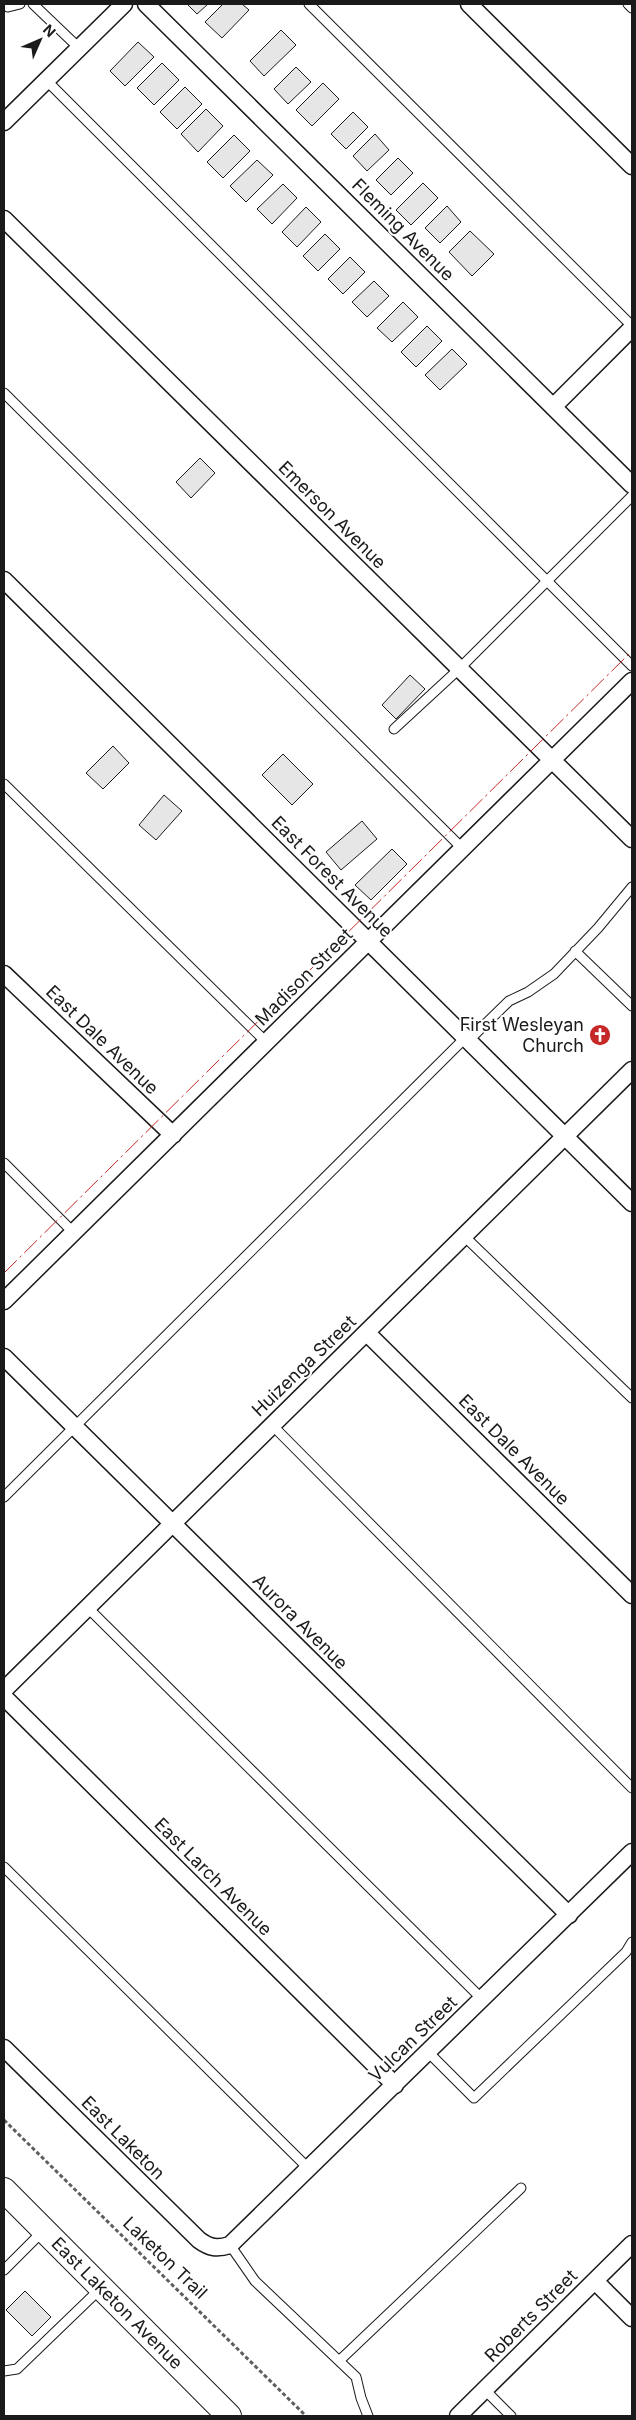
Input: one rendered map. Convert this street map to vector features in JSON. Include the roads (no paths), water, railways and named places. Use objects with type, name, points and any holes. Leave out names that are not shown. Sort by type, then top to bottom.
[{"type":"main road","name":"East Laketon Avenue","points":[[4,2190],[229,2416]]},
{"type":"street","points":[[4,122],[124,4]]},
{"type":"street","name":"Fleming Avenue","points":[[146,4],[632,485]]},
{"type":"street","points":[[469,4],[632,166]]},
{"type":"street","name":"Emerson Avenue","points":[[4,219],[632,839]]},
{"type":"street","points":[[553,406],[632,327]]},
{"type":"street","name":"East Forest Avenue","points":[[4,580],[632,1203]]},
{"type":"street","name":"Madison Street","points":[[4,1302],[632,681]]},
{"type":"street","name":"East Dale Avenue","points":[[4,974],[173,1135]]},
{"type":"street","name":"Huizenga Street","points":[[4,1690],[632,1070]]},
{"type":"street","name":"East Dale Avenue","points":[[367,1333],[632,1595]]},
{"type":"street","name":"Aurora Avenue","points":[[4,1357],[569,1915]]},
{"type":"street","name":"East Larch Avenue","points":[[4,1697],[395,2084]]},
{"type":"street","name":"Vulcan Street","points":[[224,2247],[309,2169],[569,1915],[630,1859]]},
{"type":"street","name":"East Laketon","points":[[4,2048],[199,2240],[205,2245],[224,2247]]},
{"type":"street","name":"Roberts Street","points":[[458,2416],[632,2244]]},
{"type":"street","points":[[595,2281],[632,2318]]},
{"type":"lane","points":[[5,4],[8,6],[20,4]]},
{"type":"lane","points":[[33,4],[79,48]]},
{"type":"lane","points":[[309,4],[632,327]]},
{"type":"lane","points":[[628,4],[632,8]]},
{"type":"lane","points":[[46,80],[632,666]]},
{"type":"lane","points":[[4,393],[462,848]]},
{"type":"lane","points":[[394,730],[459,669],[632,496]]},
{"type":"lane","points":[[4,784],[266,1042]]},
{"type":"lane","points":[[4,1496],[467,1039],[509,1001],[528,992],[554,974],[632,887]]},
{"type":"lane","points":[[576,951],[632,1006]]},
{"type":"lane","points":[[4,1163],[74,1233]]},
{"type":"lane","points":[[464,1236],[632,1398]]},
{"type":"lane","points":[[272,1425],[632,1788]]},
{"type":"lane","points":[[88,1607],[482,2000]]},
{"type":"lane","points":[[4,1867],[309,2169]]},
{"type":"lane","points":[[428,2052],[474,2098],[626,1952],[632,1942]]},
{"type":"lane","points":[[339,2361],[521,2188]]},
{"type":"lane","points":[[4,2270],[44,2230]]},
{"type":"lane","points":[[224,2247],[255,2281],[356,2377],[368,2416]]},
{"type":"lane","points":[[4,2371],[17,2370],[101,2288]]},
{"type":"lane","points":[[484,2390],[510,2416]]},
{"type":"place","name":"First Wesleyan Church","points":[[600,1035]]}]
